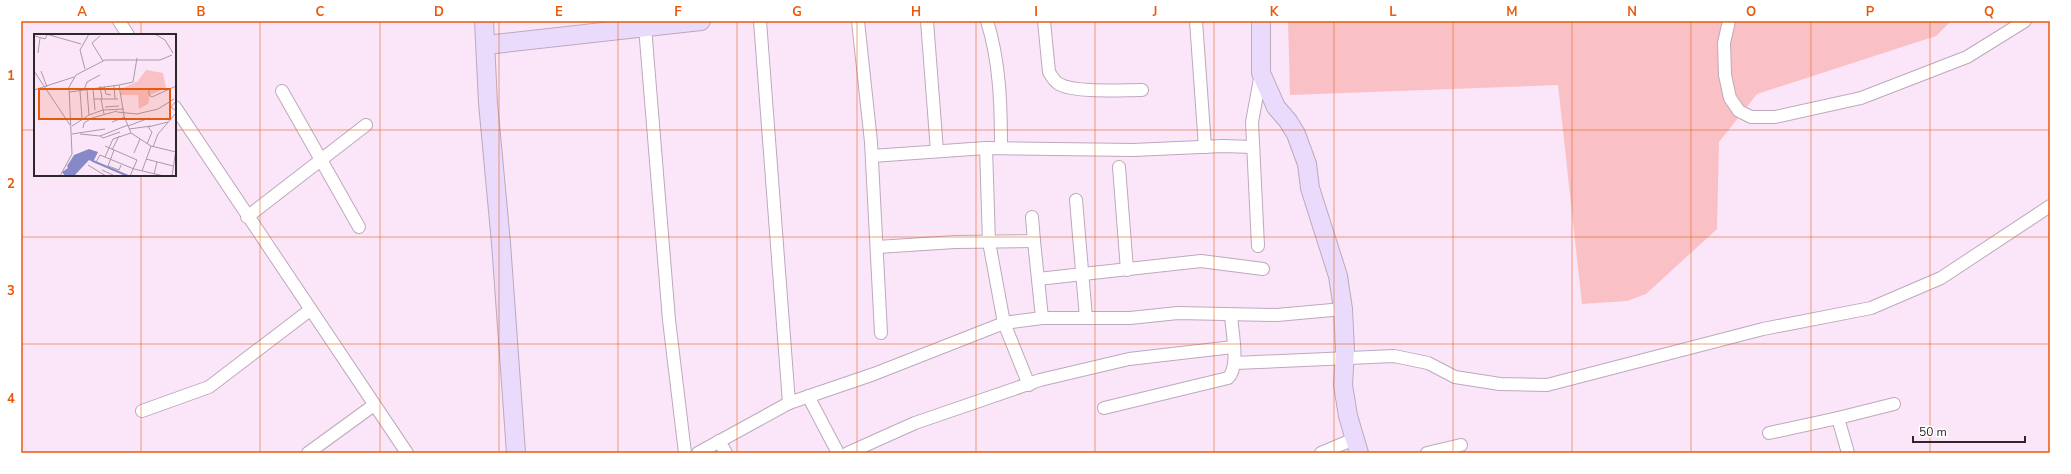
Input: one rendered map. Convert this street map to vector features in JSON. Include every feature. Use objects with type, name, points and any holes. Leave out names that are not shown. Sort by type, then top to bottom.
[{"type":"street","points":[[119,21],[127,34]]},
{"type":"street","points":[[484,21],[488,102],[501,243],[516,453]]},
{"type":"street","points":[[486,45],[701,21]]},
{"type":"street","points":[[760,21],[789,403]]},
{"type":"street","points":[[858,21],[872,156],[881,333]]},
{"type":"street","points":[[927,21],[937,151]]},
{"type":"street","points":[[987,21],[992,36],[1001,102],[1002,148]]},
{"type":"street","points":[[1044,21],[1050,72],[1053,79],[1058,84],[1071,88],[1142,90]]},
{"type":"street","points":[[1196,21],[1205,147]]},
{"type":"street","points":[[1258,246],[1253,147],[1254,105],[1261,73],[1261,21]]},
{"type":"street","points":[[1729,21],[1724,43],[1725,75],[1730,98],[1739,111],[1751,117],[1775,117],[1860,98],[1968,57],[2025,21]]},
{"type":"street","points":[[645,27],[669,320],[685,453]]},
{"type":"street","points":[[1261,73],[1276,108],[1288,121],[1296,134],[1307,164],[1310,188],[1338,276],[1343,309],[1343,385],[1348,416],[1356,446],[1321,453]]},
{"type":"street","points":[[282,91],[359,227]]},
{"type":"street","points":[[176,109],[247,217],[407,453]]},
{"type":"street","points":[[247,217],[366,125]]},
{"type":"street","points":[[872,156],[986,148],[1133,150],[1253,147]]},
{"type":"street","points":[[986,148],[989,242],[1004,323],[1029,385]]},
{"type":"street","points":[[1119,167],[1127,270]]},
{"type":"street","points":[[1076,200],[1081,275],[1086,318]]},
{"type":"street","points":[[1235,363],[1394,356],[1428,363],[1455,377],[1500,384],[1547,385],[1762,329],[1871,308],[1941,278],[2050,206]]},
{"type":"street","points":[[1032,217],[1042,318]]},
{"type":"street","points":[[877,254],[989,242],[1034,241]]},
{"type":"street","points":[[1038,279],[1201,261],[1263,269]]},
{"type":"street","points":[[698,453],[789,403],[955,344],[1004,323],[1042,318],[1130,318],[1178,313],[1277,315],[1343,309]]},
{"type":"street","points":[[142,411],[209,387],[310,310]]},
{"type":"street","points":[[1104,408],[1221,381],[1233,373],[1235,363],[1231,315]]},
{"type":"street","points":[[848,453],[915,423],[1029,385],[1129,359],[1233,347]]},
{"type":"street","points":[[808,396],[838,453]]},
{"type":"street","points":[[1769,433],[1894,404]]},
{"type":"street","points":[[308,453],[374,405]]},
{"type":"street","points":[[1838,418],[1848,453]]},
{"type":"street","points":[[719,442],[726,453]]},
{"type":"street","points":[[1427,453],[1461,445]]},
{"type":"shaded area","points":[[1288,21],[1951,21],[1936,36],[1757,94],[1719,142],[1717,229],[1646,294],[1627,301],[1582,304],[1558,85],[1290,95]]}]
